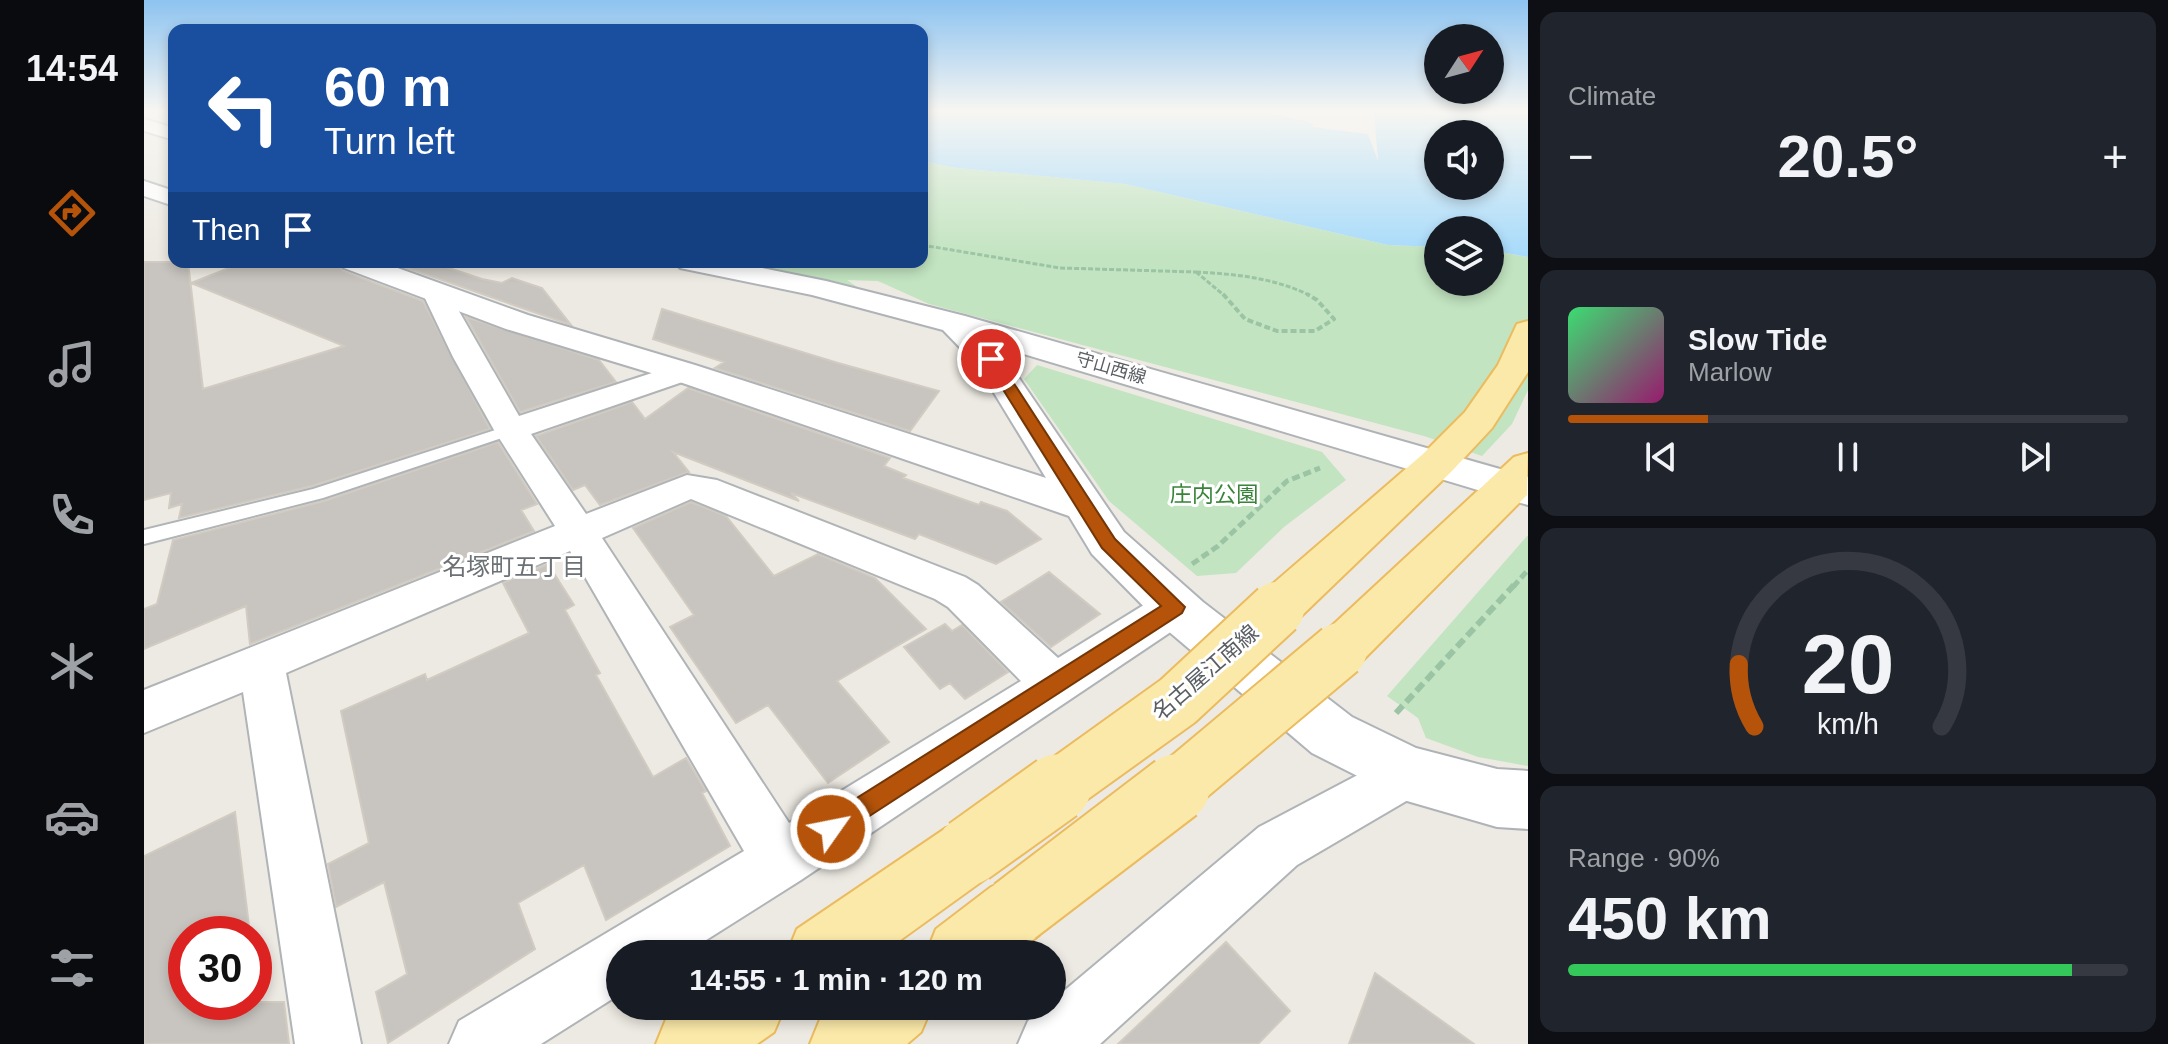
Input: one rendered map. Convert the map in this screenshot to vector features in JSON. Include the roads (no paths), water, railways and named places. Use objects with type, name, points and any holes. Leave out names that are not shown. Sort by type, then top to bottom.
[{"type":"main road","name":"名古屋江南線","points":[[842,940],[1178,701],[1446,455],[1488,409],[1515,365],[1528,331]]},
{"type":"main road","points":[[979,940],[1190,777],[1340,650],[1523,478]]},
{"type":"main road","points":[[694,1044],[728,1020]]},
{"type":"main road","points":[[848,1044],[878,1020]]},
{"type":"street","points":[[144,188],[168,197]]},
{"type":"street","points":[[370,268],[517,322],[683,372],[1087,507]]},
{"type":"street","name":"守山西線","points":[[720,268],[815,287],[954,323],[1523,478]]},
{"type":"street","points":[[435,292],[468,357],[511,430],[578,532],[781,860]]},
{"type":"street","points":[[954,323],[991,359],[1108,543],[1178,590],[1332,735],[1397,748],[1497,798],[1528,800]]},
{"type":"street","points":[[511,430],[683,372]]},
{"type":"street","points":[[144,712],[687,487],[704,489],[950,588],[963,596],[1056,685]]},
{"type":"street","points":[[652,940],[1056,685],[1178,590]]},
{"type":"street","points":[[262,665],[328,1044]]},
{"type":"street","points":[[1051,1044],[1278,846],[1397,748]]},
{"type":"street","points":[[482,1044],[606,968]]},
{"type":"lane","points":[[145,540],[317,494],[511,430]]},
{"type":"water","points":[[928,161],[1424,161],[1424,200],[1504,200],[1504,161],[1528,161],[1528,257],[1504,253],[1504,216],[1424,216],[1424,246],[1388,245],[1125,184],[957,168]]},
{"type":"district","name":"名塚町五丁目","points":[[514,567]]},
{"type":"park label","name":"庄内公園","points":[[1214,494]]}]
